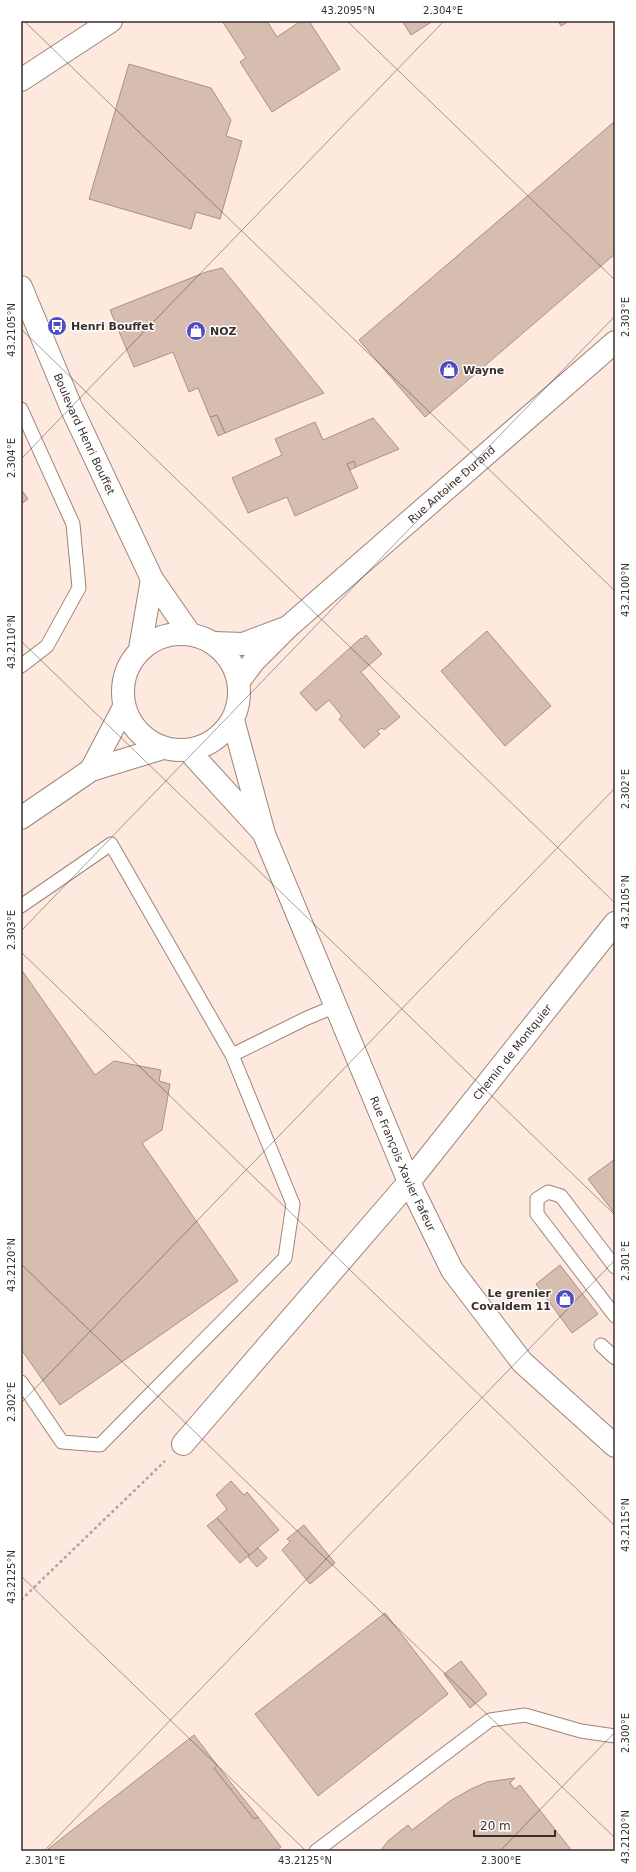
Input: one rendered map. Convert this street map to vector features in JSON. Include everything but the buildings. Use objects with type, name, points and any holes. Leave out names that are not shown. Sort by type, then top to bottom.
[{"type":"street","points":[[21,80],[111,21]]},
{"type":"street","name":"Boulevard Henri Bouffet","points":[[21,287],[71,408],[152,579],[190,634]]},
{"type":"street","name":"Rue Antoine Durand","points":[[239,681],[254,661],[288,627],[615,342]]},
{"type":"street","points":[[140,649],[152,579]]},
{"type":"street","points":[[214,643],[243,644],[288,627]]},
{"type":"street","points":[[21,818],[92,770],[163,748],[188,750],[206,745],[221,735],[233,720],[239,701],[239,681],[234,666],[226,653],[214,643],[203,637],[190,634],[172,634],[155,639],[140,649],[131,661],[124,676],[122,691],[124,707],[132,725],[146,739],[163,748]]},
{"type":"street","points":[[92,770],[124,707]]},
{"type":"street","name":"Rue François Xavier Fafeur","points":[[233,720],[264,834],[409,1182],[452,1270],[522,1362],[615,1446]]},
{"type":"street","name":"Rue François Xavier Fafeur","points":[[188,750],[264,834]]},
{"type":"street","name":"Chemin de Montquier","points":[[183,1444],[409,1182],[615,923]]},
{"type":"lane","points":[[21,409],[73,524],[78,588],[47,646],[21,666]]},
{"type":"lane","points":[[21,906],[111,844],[232,1055],[293,1204],[285,1258],[100,1445],[62,1442],[21,1382]]},
{"type":"lane","points":[[232,1055],[307,1018],[336,1006]]},
{"type":"lane","points":[[615,1267],[561,1196],[548,1192],[537,1199],[537,1214],[615,1316]]},
{"type":"lane","points":[[601,1345],[615,1358]]},
{"type":"lane","points":[[316,1851],[490,1720],[525,1715],[581,1731],[615,1736]]},
{"type":"path","points":[[21,1600],[183,1444]]},
{"type":"shaded area","points":[[21,21],[615,21],[615,1851],[21,1851]]},
{"type":"place","name":"Henri Bouffet","points":[[57,326]]},
{"type":"place","name":"NOZ","points":[[196,331]]},
{"type":"place","name":"Wayne","points":[[449,370]]},
{"type":"place","name":"Le grenier Covaldem 11","points":[[565,1299]]}]
